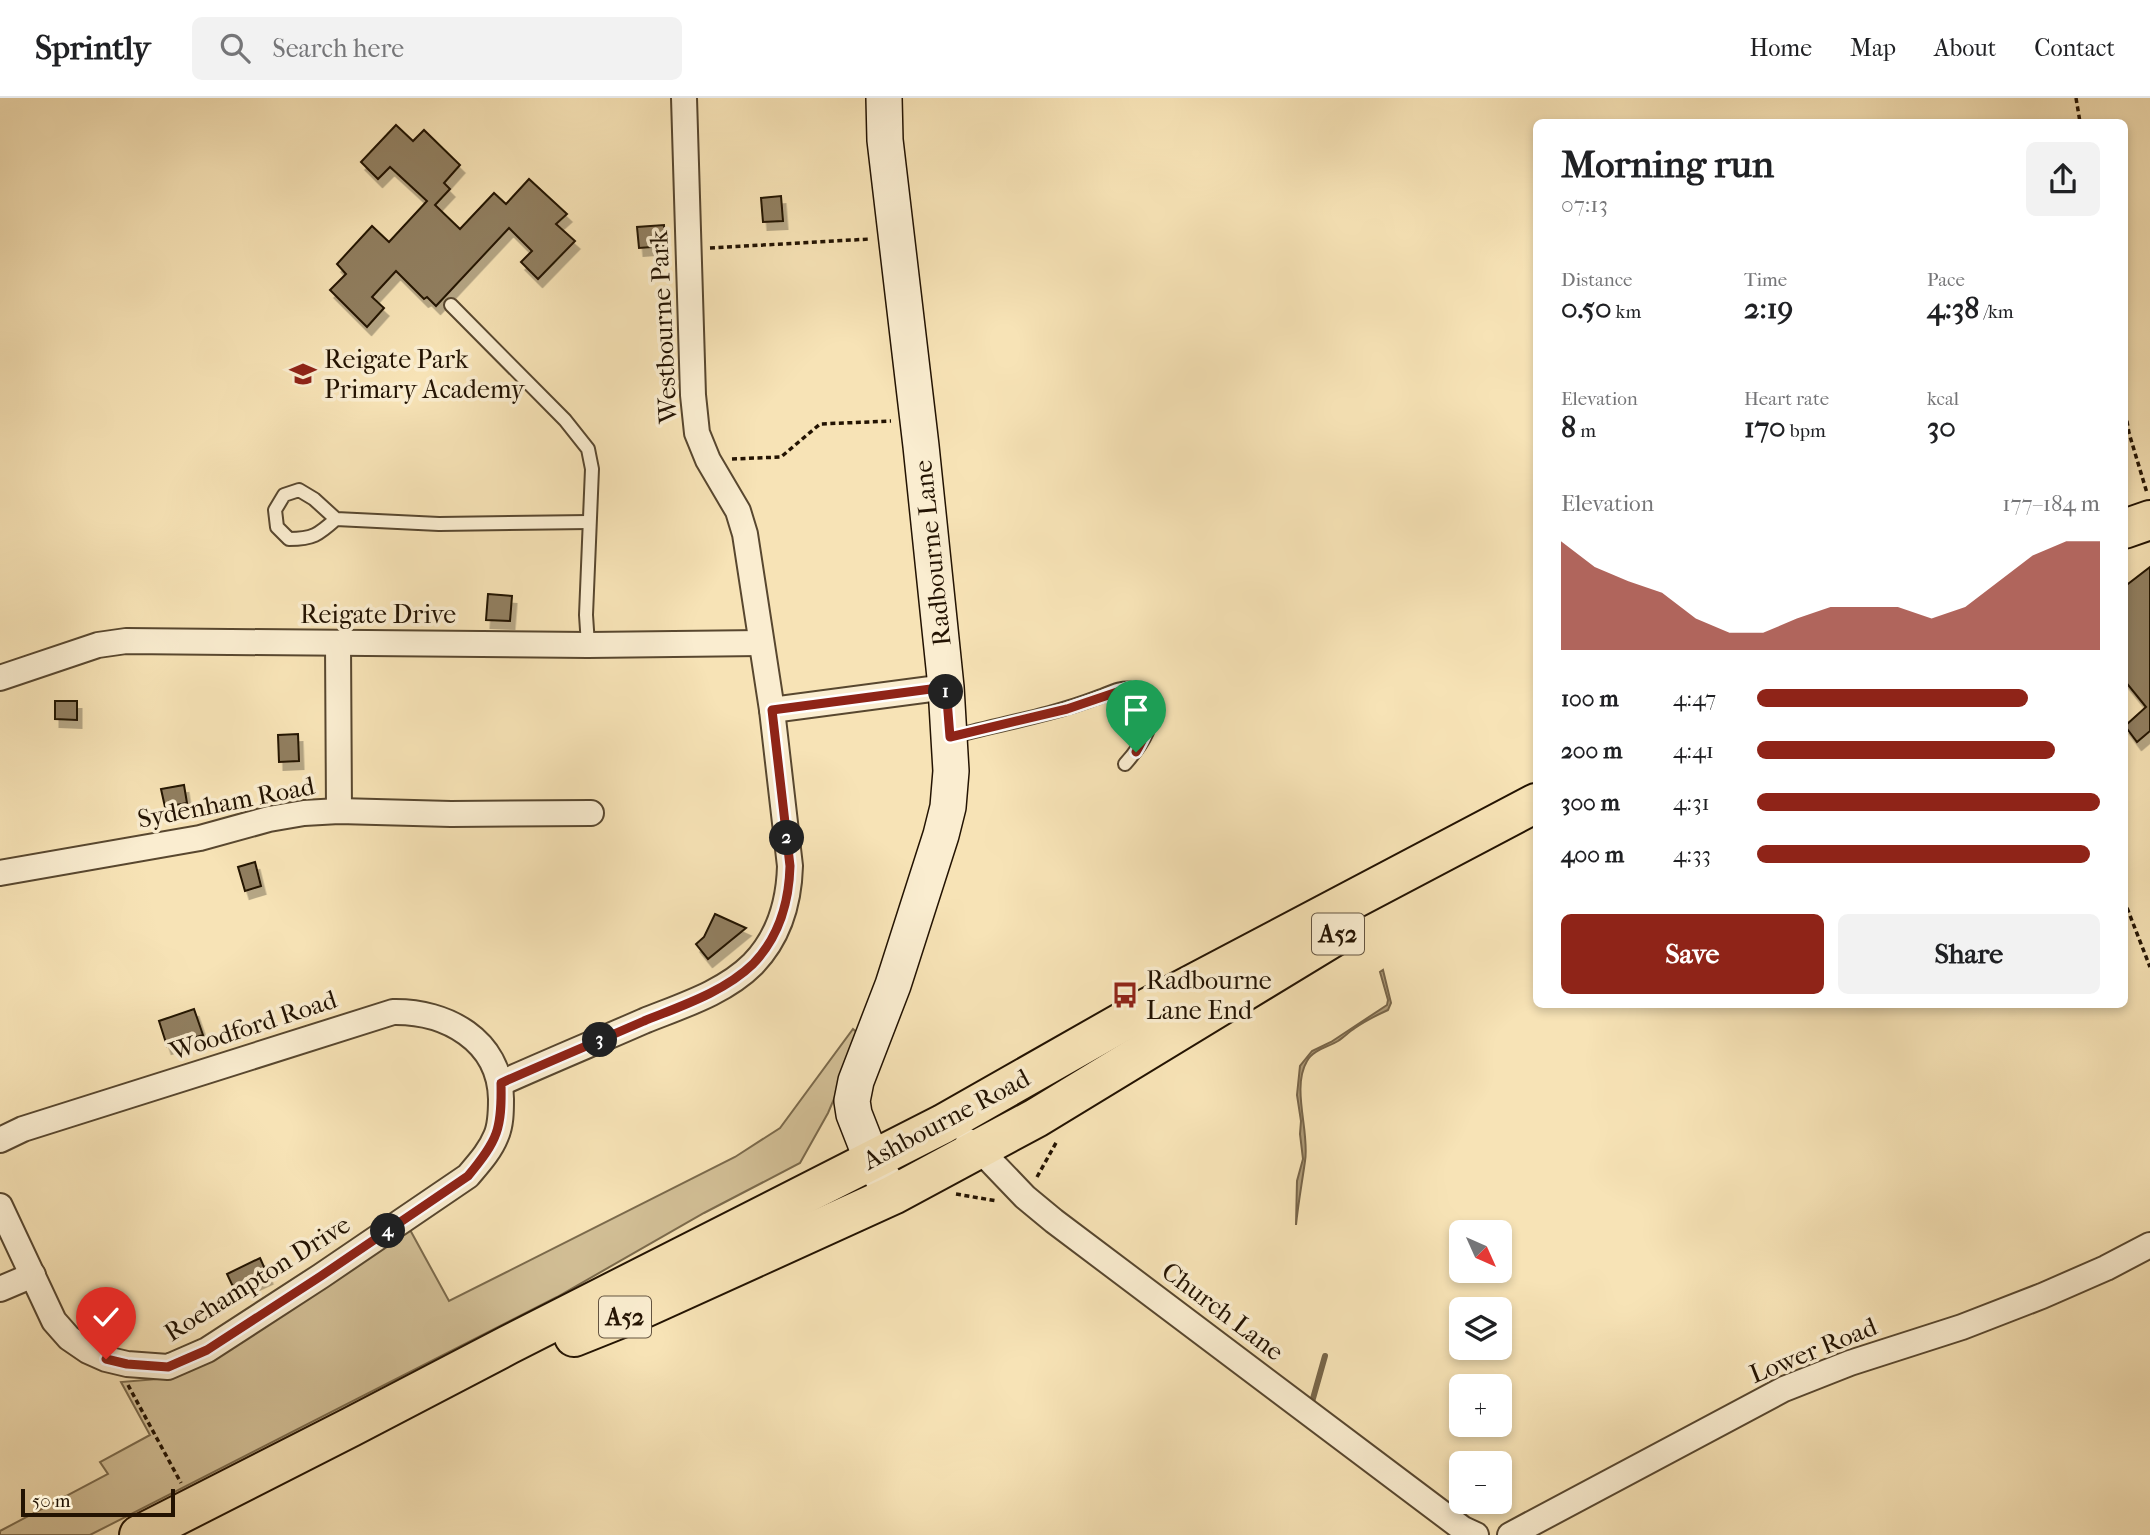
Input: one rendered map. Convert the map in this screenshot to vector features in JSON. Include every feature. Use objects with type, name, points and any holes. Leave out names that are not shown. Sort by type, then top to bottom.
[{"type":"highway","points":[[2128,528],[2150,520]]},
{"type":"highway","name":"Ashbourne Road","points":[[139,1535],[943,1124],[1160,1002],[1533,805]]},
{"type":"highway","name":"Ashbourne Road","points":[[351,1427],[629,1315],[893,1195],[1087,1087],[1533,817]]},
{"type":"street","name":"Westbourne Park","points":[[501,1083],[733,981],[754,962],[772,938],[784,912],[789,889],[790,866],[772,710],[745,534],[738,511],[708,460],[697,433],[693,395],[684,98]]},
{"type":"street","name":"Radbourne Lane","points":[[884,98],[885,140],[946,687],[951,789],[942,835],[892,985],[856,1081],[852,1101],[854,1114],[872,1160],[893,1195]]},
{"type":"street","name":"Reigate Drive","points":[[0,678],[98,645],[125,641],[587,645],[761,643]]},
{"type":"street","points":[[338,644],[339,811]]},
{"type":"street","points":[[772,710],[946,687]]},
{"type":"street","name":"Sydenham Road","points":[[0,873],[200,838],[270,819],[304,813],[591,813]]},
{"type":"street","name":"Woodford Road","points":[[0,1140],[23,1129],[393,1012],[434,1016],[470,1035],[489,1058],[501,1083]]},
{"type":"street","name":"Roehampton Drive","points":[[0,1206],[54,1321],[69,1338],[88,1351],[116,1362],[168,1367],[207,1350],[468,1176],[485,1156],[497,1134],[501,1083]]},
{"type":"street","name":"Church Lane","points":[[943,1124],[979,1149],[1025,1197],[1054,1221],[1463,1529],[1476,1535]]},
{"type":"street","name":"Lower Road","points":[[1510,1535],[1784,1390],[1850,1363],[1962,1327],[2042,1296],[2150,1245]]},
{"type":"street","points":[[0,1289],[33,1275]]},
{"type":"lane","points":[[451,305],[565,420],[587,449],[592,469],[587,645]]},
{"type":"lane","points":[[336,519],[308,539],[289,539],[277,527],[275,509],[284,495],[299,491],[314,499],[336,519],[439,524],[589,522]]},
{"type":"lane","points":[[950,737],[1067,709],[1129,688],[1144,696],[1150,721],[1146,736],[1125,764]]},
{"type":"path","points":[[2076,98],[2080,119]]},
{"type":"path","points":[[688,249],[896,237]]},
{"type":"path","points":[[708,460],[781,457],[820,424],[918,420]]},
{"type":"path","points":[[2128,427],[2150,504]]},
{"type":"path","points":[[2128,910],[2150,967]]},
{"type":"path","points":[[116,1362],[194,1507]]},
{"type":"shaded area","points":[[1383,970],[1391,1003],[1388,1010],[1313,1054],[1303,1072],[1301,1097],[1306,1149],[1296,1225],[1297,1181],[1303,1159],[1297,1095],[1300,1066],[1312,1051],[1331,1042],[1387,1005],[1380,972]]},
{"type":"shaded area","points":[[853,1029],[861,1036],[828,1113],[800,1163],[704,1213],[557,1297],[90,1535],[0,1535],[0,1531],[108,1474],[100,1462],[150,1435],[121,1382],[169,1378],[409,1228],[449,1301],[735,1157],[780,1128]]},
{"type":"building","points":[[396,125],[413,141],[424,130],[460,165],[444,183],[450,189],[435,205],[460,229],[494,193],[506,204],[529,179],[567,214],[556,224],[575,241],[538,279],[521,262],[532,251],[509,228],[436,306],[427,297],[424,299],[396,271],[372,297],[384,308],[367,327],[330,290],[346,274],[337,264],[372,226],[389,242],[427,201],[390,167],[378,179],[361,162]]},
{"type":"building","points":[[781,196],[783,221],[763,222],[761,198]]},
{"type":"building","points":[[664,225],[665,246],[639,248],[637,227]]},
{"type":"building","points":[[2150,567],[2150,731],[2137,742],[2128,730],[2128,723],[2146,707],[2128,685],[2128,584]]},
{"type":"building","points":[[488,594],[512,596],[510,621],[486,620]]},
{"type":"building","points":[[55,701],[77,701],[77,720],[55,719]]},
{"type":"building","points":[[298,734],[299,761],[279,762],[278,735]]},
{"type":"building","points":[[184,785],[187,803],[165,807],[161,789]]},
{"type":"building","points":[[255,862],[261,886],[245,891],[238,867]]},
{"type":"building","points":[[715,914],[746,928],[708,959],[696,944],[704,937]]},
{"type":"building","points":[[194,1009],[203,1035],[167,1046],[159,1021]]},
{"type":"building","points":[[260,1258],[268,1276],[235,1291],[227,1274]]},
{"type":"waterway","points":[[1312,1402],[1325,1356]]},
{"type":"place","name":"Reigate Park Primary Academy","points":[[303,374]]},
{"type":"place","name":"Radbourne Lane End","points":[[1125,995]]},
{"type":"route","points":[[106,1359],[127,1364],[168,1367],[207,1350],[468,1176],[485,1156],[497,1134],[501,1083],[695,1000],[733,981],[754,962],[772,938],[784,912],[789,889],[790,866],[772,710],[946,687],[950,737],[1067,709],[1129,688],[1144,696],[1150,712],[1149,729],[1136,752]]}]
